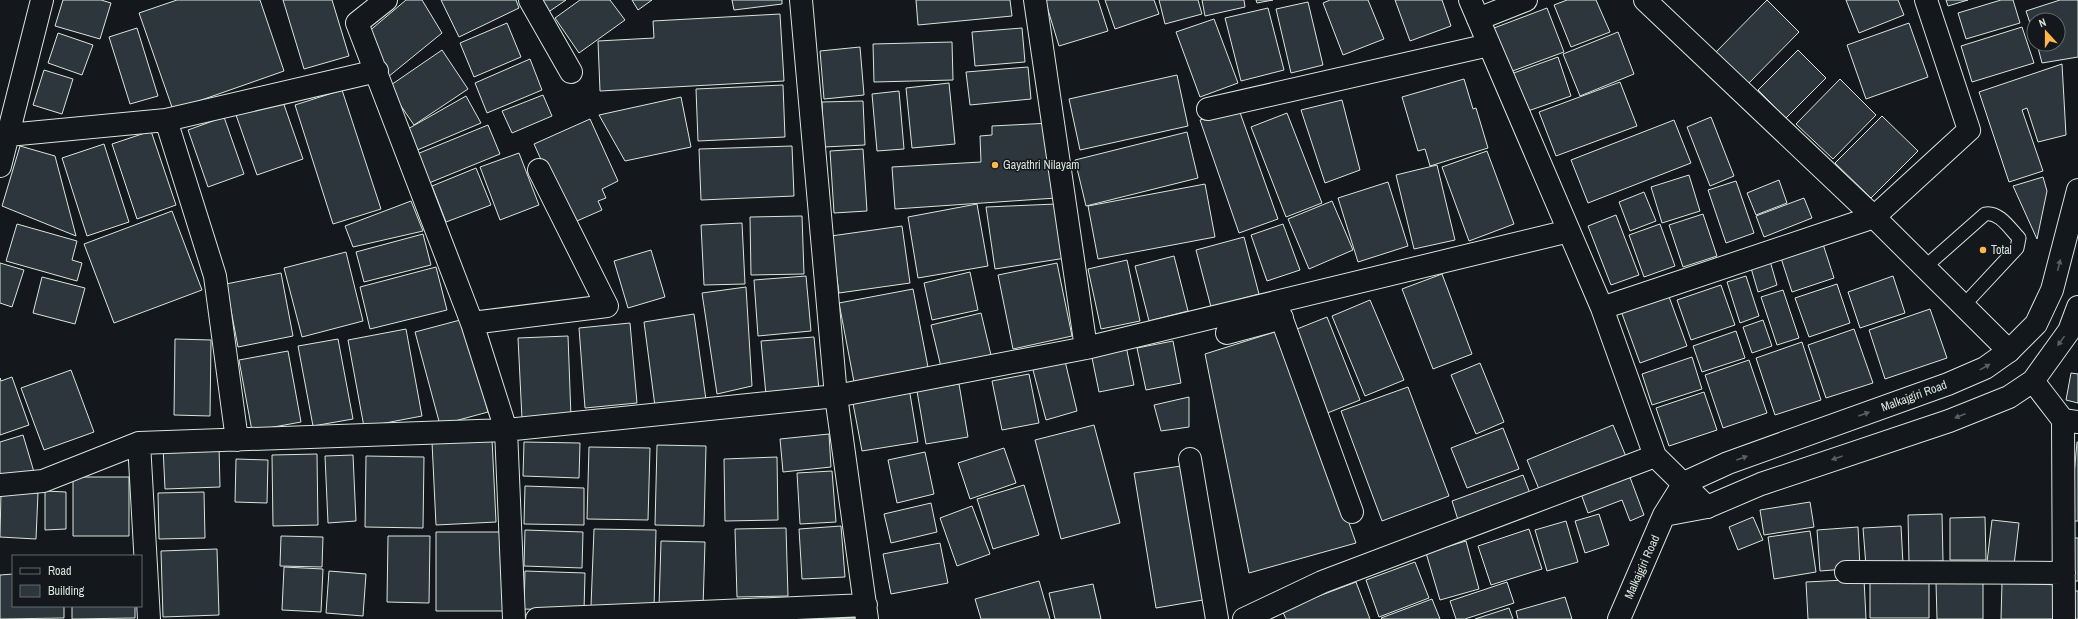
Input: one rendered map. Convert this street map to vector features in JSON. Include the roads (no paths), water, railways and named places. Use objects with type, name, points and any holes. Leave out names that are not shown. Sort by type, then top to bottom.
[{"type":"street","points":[[0,166],[42,0]]},
{"type":"street","points":[[386,0],[357,23],[472,323],[506,430],[514,619]]},
{"type":"street","points":[[530,0],[572,72]]},
{"type":"street","points":[[537,619],[867,612],[836,396],[802,0]]},
{"type":"street","points":[[1035,0],[1086,348]]},
{"type":"street","points":[[1526,0],[1474,9],[1602,308],[1655,456],[1707,507]]},
{"type":"street","points":[[1644,0],[1874,216],[2009,351]]},
{"type":"street","points":[[1602,308],[1874,216],[1969,130],[1926,0]]},
{"type":"street","points":[[1208,109],[1489,45]]},
{"type":"street","points":[[8,135],[166,120],[376,71]]},
{"type":"street","points":[[166,120],[215,276],[237,440]]},
{"type":"street","points":[[472,323],[607,306],[539,170]]},
{"type":"street","name":"Malkajgiri Road","points":[[1619,619],[1664,515],[1684,483],[1728,463],[1948,384],[1985,368],[2009,351],[2036,324],[2052,290],[2078,190]]},
{"type":"street","points":[[0,485],[43,481],[139,443],[506,430],[836,396],[1279,310],[1569,232]]},
{"type":"street","points":[[1664,515],[1707,507],[1761,484],[1949,421],[2009,397],[2033,380],[2069,331],[2078,307]]},
{"type":"street","points":[[1227,333],[1279,310]]},
{"type":"street","points":[[1279,310],[1352,512]]},
{"type":"street","points":[[2033,380],[2071,421],[2064,573],[2064,619]]},
{"type":"street","points":[[139,443],[149,619]]},
{"type":"street","points":[[1244,619],[1322,582],[1655,456]]},
{"type":"street","points":[[1190,459],[1217,619]]},
{"type":"street","points":[[1846,572],[2064,573]]},
{"type":"lane","points":[[1925,268],[1985,214],[1991,213],[1996,216],[2019,238],[2017,248],[1963,306]]},
{"type":"place","name":"Gayathri Nilayam","points":[[995,165]]},
{"type":"place","name":"Total","points":[[1983,250]]}]
